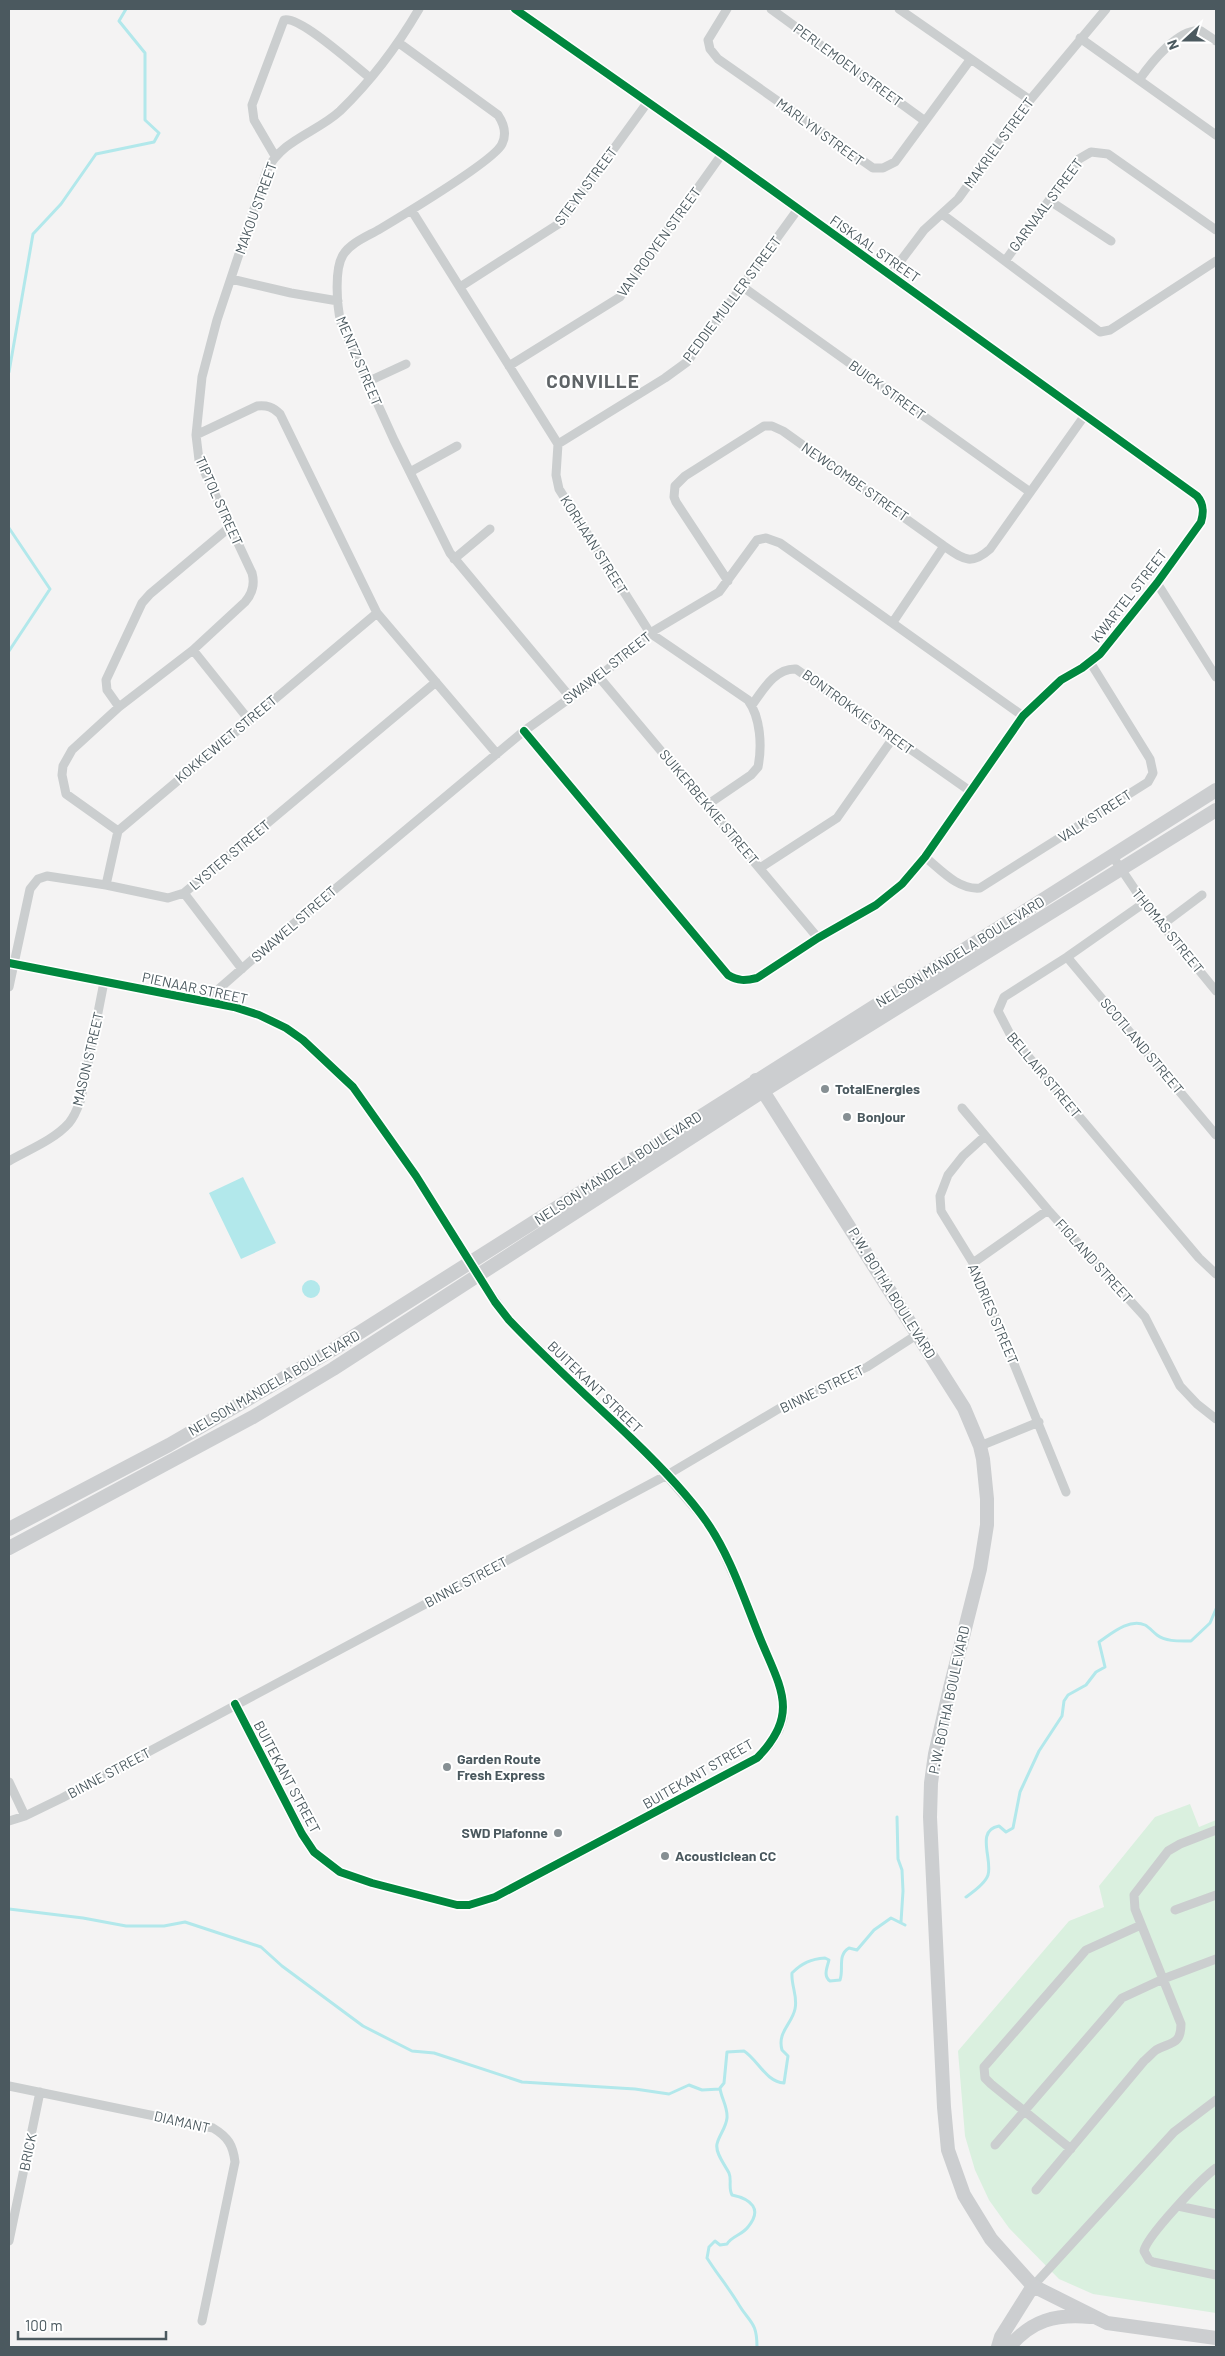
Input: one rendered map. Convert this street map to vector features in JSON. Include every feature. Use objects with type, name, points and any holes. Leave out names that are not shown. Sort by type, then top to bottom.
[{"type":"street","name":"MAKOU STREET","points":[[196,435],[202,376],[231,279],[267,170],[275,156],[289,143],[329,119],[370,78],[399,43],[419,9]]},
{"type":"street","name":"FISKAAL STREET","points":[[515,9],[722,154],[1197,496],[1203,508],[1201,522]]},
{"type":"street","name":"MARLYN STREET","points":[[727,9],[708,40],[710,49],[718,59],[869,167],[883,168],[895,162],[970,60]]},
{"type":"street","name":"PERLEMOEN STREET","points":[[771,9],[925,121]]},
{"type":"street","points":[[898,9],[1030,100]]},
{"type":"street","name":"MAKRIEL STREET","points":[[890,275],[918,237],[968,187],[1030,100],[1106,9]]},
{"type":"street","points":[[275,156],[254,120],[252,106],[284,20],[294,20],[370,78]]},
{"type":"street","points":[[1139,80],[1151,64],[1185,34],[1201,31],[1216,41]]},
{"type":"street","points":[[1080,38],[1216,135]]},
{"type":"street","name":"MENTZ STREET","points":[[399,43],[498,115],[505,132],[502,144],[495,154],[412,211],[344,252],[339,263],[338,300],[343,330],[410,472],[454,558],[570,697]]},
{"type":"street","name":"STEYN STREET","points":[[460,287],[560,223],[647,102]]},
{"type":"street","name":"GARNAAL STREET","points":[[1004,262],[1079,159],[1091,152],[1108,154],[1216,230]]},
{"type":"street","name":"VAN ROOYEN STREET","points":[[509,366],[620,296],[722,154]]},
{"type":"street","points":[[1050,201],[1112,241]]},
{"type":"street","name":"PEDDIE MULLER STREET","points":[[558,444],[665,378],[687,362],[798,209]]},
{"type":"street","points":[[412,211],[558,444]]},
{"type":"street","points":[[942,214],[1100,332],[1110,330],[1216,261]]},
{"type":"street","points":[[231,279],[290,293],[338,300]]},
{"type":"street","name":"BUICK STREET","points":[[743,287],[1030,492]]},
{"type":"street","points":[[367,382],[406,364]]},
{"type":"street","points":[[196,435],[257,406],[266,405],[275,409],[377,613],[497,754]]},
{"type":"street","name":"NEWCOMBE STREET","points":[[728,581],[676,502],[674,497],[675,486],[685,476],[764,426],[772,426],[783,431],[964,560],[984,555],[1085,415]]},
{"type":"street","name":"TIPTOL STREET","points":[[118,831],[70,799],[62,781],[63,766],[72,750],[119,707],[193,650],[245,602],[252,593],[254,584],[252,573],[199,460],[196,435]]},
{"type":"street","name":"KORHAAN STREET","points":[[558,444],[556,475],[559,489],[650,633],[748,700],[752,705]]},
{"type":"street","points":[[410,472],[457,446]]},
{"type":"street","name":"KWARTEL STREET","points":[[524,731],[728,975],[746,981],[757,978],[891,894],[925,857],[1023,716],[1062,680],[1090,662],[1112,639],[1157,583],[1201,522]]},
{"type":"street","points":[[119,707],[107,690],[106,680],[142,603],[150,594],[231,526]]},
{"type":"street","points":[[454,558],[490,529]]},
{"type":"street","name":"SWAWEL STREET","points":[[205,1001],[524,731],[599,677],[650,633],[713,597],[728,581],[754,542],[766,538],[772,539],[893,622],[1023,716]]},
{"type":"street","points":[[893,622],[944,546]]},
{"type":"street","points":[[1157,583],[1216,677]]},
{"type":"street","name":"KOKKEWIET STREET","points":[[118,831],[377,613]]},
{"type":"street","points":[[193,650],[249,720]]},
{"type":"street","name":"VALK STREET","points":[[925,857],[958,884],[971,888],[980,888],[1148,782],[1153,773],[1150,759],[1090,662]]},
{"type":"street","name":"BONTROKKIE STREET","points":[[752,705],[780,672],[796,669],[970,791]]},
{"type":"street","name":"SUIKERBEKKIE STREET","points":[[599,677],[818,938]]},
{"type":"street","name":"LYSTER STREET","points":[[10,963],[30,889],[34,882],[47,876],[106,885],[168,898],[184,894],[436,682]]},
{"type":"street","points":[[707,804],[751,775],[758,767],[758,723],[752,705]]},
{"type":"street","points":[[760,868],[837,818],[893,738]]},
{"type":"street","name":"NELSON MANDELA BOULEVARD","points":[[973,953],[1216,790]]},
{"type":"street","name":"NELSON MANDELA BOULEVARD","points":[[9,1529],[169,1445],[332,1350],[615,1170],[760,1086],[973,953],[1122,869],[1216,810]]},
{"type":"street","points":[[106,885],[118,831]]},
{"type":"street","name":"THOMAS STREET","points":[[1114,857],[1144,903],[1216,991]]},
{"type":"street","points":[[184,894],[242,968]]},
{"type":"street","points":[[1162,925],[1202,895]]},
{"type":"street","name":"BELLAIR STREET","points":[[1144,903],[1067,957],[1004,997],[998,1011],[1004,1027],[1199,1258],[1216,1274]]},
{"type":"street","name":"SCOTLAND STREET","points":[[1067,957],[1216,1135]]},
{"type":"street","points":[[9,987],[10,963]]},
{"type":"street","name":"PIENAAR STREET","points":[[10,963],[205,1001],[242,1010],[286,1028],[303,1040],[354,1087],[416,1176],[470,1262]]},
{"type":"street","name":"MASON STREET","points":[[9,1161],[50,1137],[68,1124],[74,1115],[81,1099],[104,982]]},
{"type":"street","name":"NELSON MANDELA BOULEVARD","points":[[9,1548],[261,1412],[390,1334],[478,1274],[623,1182],[760,1086]]},
{"type":"street","name":"P.W. BOTHA BOULEVARD","points":[[760,1086],[964,1408],[980,1446],[988,1499],[984,1546],[935,1754],[930,1800],[944,2107],[948,2150],[964,2195],[991,2239],[1033,2286],[1107,2323],[1216,2338]]},
{"type":"street","name":"FIGLAND STREET","points":[[962,1108],[1048,1210],[1145,1318],[1175,1377],[1188,1396],[1216,1419]]},
{"type":"street","name":"ANDRIES STREET","points":[[985,1136],[956,1164],[943,1186],[939,1202],[944,1218],[973,1263],[1066,1492]]},
{"type":"street","points":[[615,1170],[623,1182]]},
{"type":"street","points":[[973,1263],[1048,1210]]},
{"type":"street","points":[[470,1262],[478,1274]]},
{"type":"street","name":"BUITEKANT STREET","points":[[235,1704],[302,1834],[314,1852],[340,1872],[444,1902],[469,1905],[496,1897],[757,1758],[769,1746],[779,1730],[783,1718],[784,1701],[776,1675],[719,1543],[706,1521],[667,1475],[519,1330],[495,1302],[478,1274]]},
{"type":"street","name":"BINNE STREET","points":[[9,1821],[25,1816],[667,1475],[785,1406],[867,1367],[918,1334]]},
{"type":"street","points":[[980,1446],[1039,1422]]},
{"type":"street","points":[[9,1782],[25,1816]]},
{"type":"street","points":[[1036,2190],[1149,2057],[1159,2049],[1174,2043],[1178,2038],[1181,2024],[1141,1925],[1134,1902],[1136,1890],[1168,1851],[1180,1844],[1216,1830]]},
{"type":"street","points":[[1175,1910],[1216,1895]]},
{"type":"street","points":[[1070,2149],[985,2078],[984,2067],[1086,1950],[1141,1925]]},
{"type":"street","points":[[995,2144],[1122,1998],[1163,1979],[1216,1959]]},
{"type":"street","name":"DIAMANT","points":[[9,2086],[213,2128],[232,2143],[235,2162],[202,2321]]},
{"type":"street","name":"BRICK","points":[[9,2241],[40,2092]]},
{"type":"street","points":[[998,2347],[1001,2337],[1033,2286],[1174,2132],[1216,2100]]},
{"type":"street","points":[[1216,2168],[1178,2206],[1149,2238],[1145,2246],[1146,2256],[1153,2262],[1216,2275]]},
{"type":"street","points":[[1178,2206],[1216,2214]]},
{"type":"street","points":[[1009,2347],[1029,2328],[1042,2321],[1059,2317],[1100,2319]]},
{"type":"green space","points":[[1190,1804],[1199,1827],[1216,1820],[1216,2313],[1093,2294],[1059,2279],[1009,2228],[989,2200],[975,2170],[965,2136],[958,2051],[1069,1921],[1104,1907],[1099,1886],[1155,1817]]},
{"type":"water","points":[[243,1177],[276,1243],[241,1259],[209,1193]]},
{"type":"water","points":[[311,1280],[317,1283],[320,1289],[317,1295],[311,1298],[305,1295],[302,1289],[305,1283]]},
{"type":"waterway","points":[[9,372],[33,234],[61,204],[96,154],[154,142],[159,133],[145,120],[145,53],[119,21],[126,9]]},
{"type":"waterway","points":[[9,528],[50,589],[9,651]]},
{"type":"waterway","points":[[966,1897],[982,1885],[988,1875],[986,1846],[988,1833],[999,1826],[1006,1832],[1013,1828],[1020,1792],[1039,1751],[1062,1716],[1064,1701],[1068,1695],[1086,1685],[1096,1672],[1105,1667],[1099,1642],[1120,1628],[1139,1623],[1165,1639],[1191,1641],[1210,1623],[1216,1609]]},
{"type":"waterway","points":[[897,1817],[898,1859],[902,1870],[903,1891],[901,1922]]},
{"type":"waterway","points":[[9,1909],[83,1918],[126,1926],[164,1926],[185,1922],[261,1947],[282,1966],[363,2026],[412,2051],[434,2053],[522,2082],[635,2089],[669,2094],[689,2085],[702,2090],[720,2089]]},
{"type":"waterway","points":[[757,2347],[756,2332],[752,2323],[707,2258],[709,2247],[715,2241],[720,2245],[727,2244],[746,2230],[752,2221],[755,2210],[745,2199],[732,2195],[729,2173],[717,2148],[727,2118],[720,2088],[724,2083],[727,2052],[744,2051],[767,2075],[778,2082],[784,2083],[788,2056],[782,2050],[781,2044],[783,2033],[796,2004],[792,1973],[807,1962],[825,1958],[829,1960],[826,1972],[828,1979],[830,1981],[840,1980],[842,1958],[845,1951],[849,1948],[857,1950],[874,1930],[891,1918],[905,1925]]},
{"type":"cycle path","points":[[515,9],[722,154],[1197,496],[1203,511],[1201,522],[1157,583],[1100,654],[1082,668],[1061,680],[1023,716],[925,857],[902,884],[876,905],[818,938],[757,978],[742,980],[728,975],[524,731]]},
{"type":"cycle path","points":[[9,963],[234,1007],[259,1015],[286,1028],[303,1040],[353,1087],[416,1176],[495,1302],[509,1320],[661,1468],[680,1488],[715,1534],[774,1671],[782,1700],[783,1714],[779,1728],[771,1742],[757,1758],[495,1897],[469,1905],[457,1905],[372,1883],[340,1872],[314,1852],[302,1834],[235,1704]]},
{"type":"place","name":"TotalEnergies","points":[[825,1089]]},
{"type":"place","name":"Bonjour","points":[[847,1117]]},
{"type":"place","name":"Garden Route Fresh Express","points":[[447,1767]]},
{"type":"place","name":"SWD Plafonne","points":[[558,1833]]},
{"type":"place","name":"Acousticlean CC","points":[[665,1856]]},
{"type":"district","name":"CONVILLE","points":[[593,381]]}]
